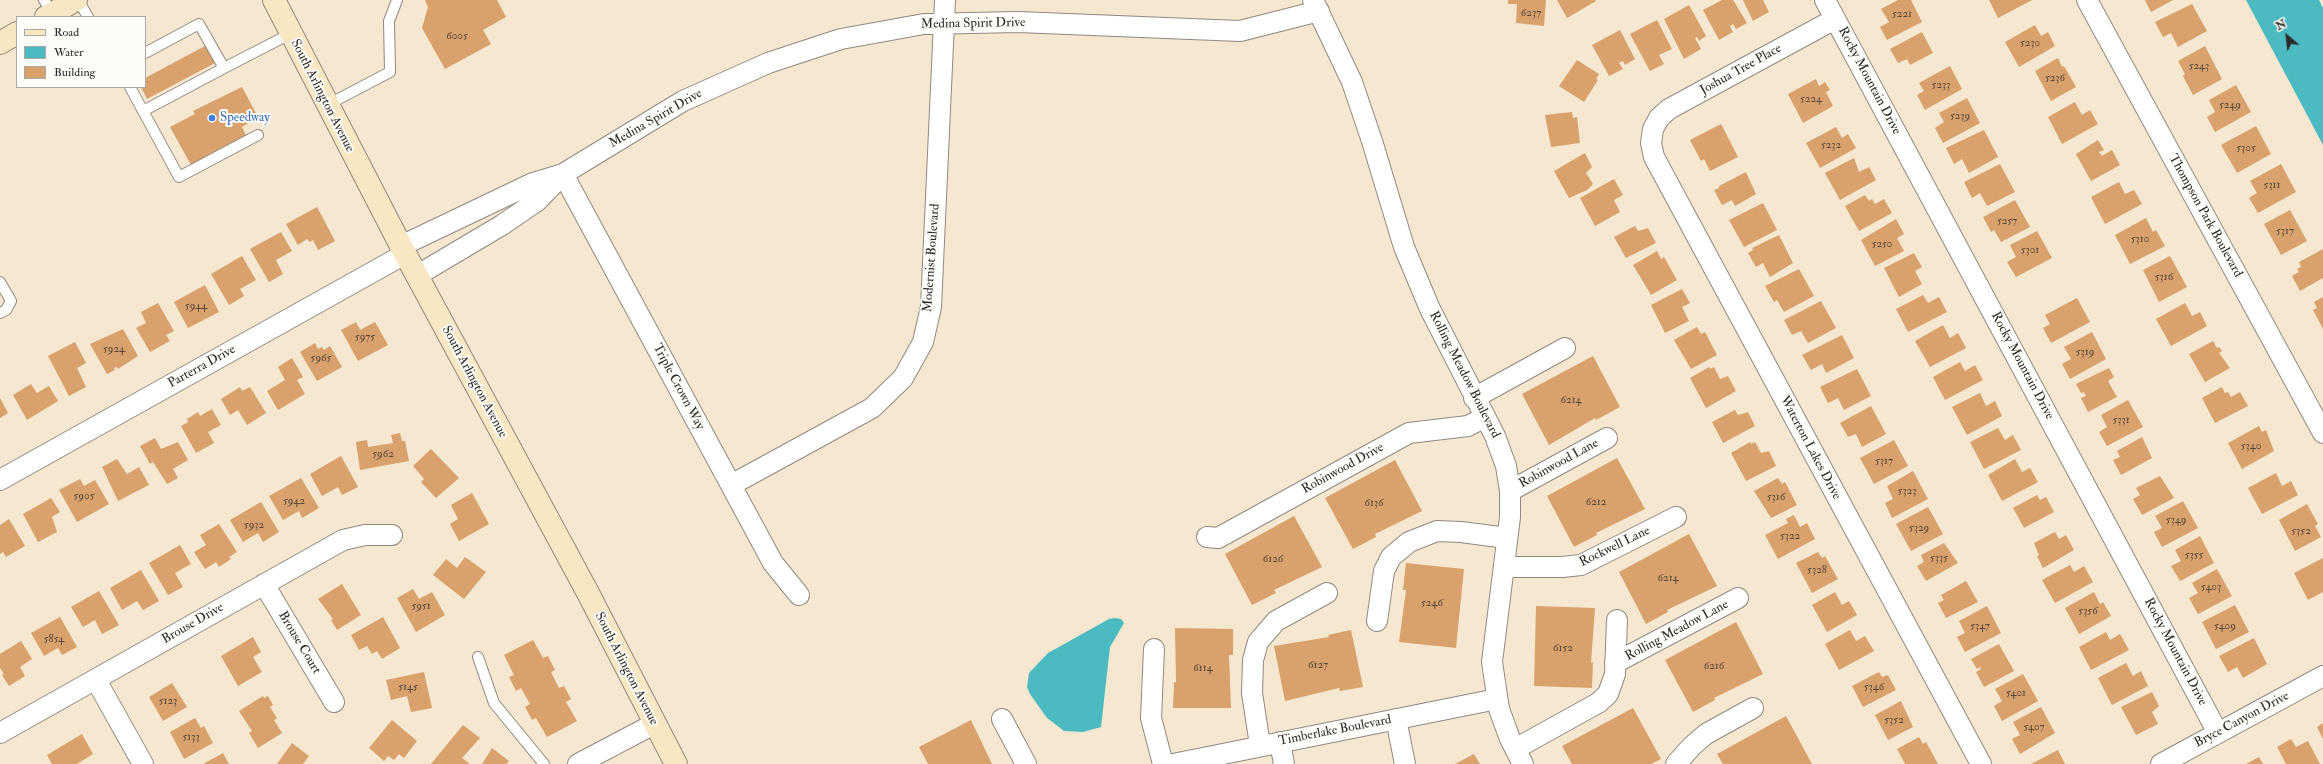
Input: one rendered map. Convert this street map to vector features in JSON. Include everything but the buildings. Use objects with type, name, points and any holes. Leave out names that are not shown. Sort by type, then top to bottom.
[{"type":"main road","points":[[47,10],[77,0]]},
{"type":"main road","name":"South Arlington Avenue","points":[[274,0],[290,34],[416,276],[588,593],[654,724],[676,764]]},
{"type":"main road","points":[[0,43],[16,34]]},
{"type":"street","name":"Modernist Boulevard","points":[[730,485],[872,408],[903,378],[923,342],[932,307],[945,0]]},
{"type":"street","name":"Rocky Mountain Drive","points":[[1825,0],[2218,733]]},
{"type":"street","name":"Thompson Park Boulevard","points":[[2087,0],[2323,433]]},
{"type":"street","name":"Medina Spirit Drive","points":[[403,250],[533,183],[563,174],[684,101],[768,63],[841,39],[924,24],[1018,22],[1240,31],[1316,6]]},
{"type":"street","name":"Rolling Meadow Boulevard","points":[[1316,6],[1352,82],[1372,140],[1404,247],[1430,308],[1502,451],[1510,491],[1504,567],[1492,662],[1497,699],[1506,729],[1519,757]]},
{"type":"street","name":"Joshua Tree Place","points":[[1653,129],[1659,118],[1669,109],[1835,19]]},
{"type":"street","name":"Waterton Lakes Drive","points":[[1653,129],[1651,143],[1659,169],[1981,764]]},
{"type":"street","name":"Medina Spirit Drive","points":[[416,276],[537,202],[563,174]]},
{"type":"street","name":"Triple Crown Way","points":[[563,174],[773,563],[799,595]]},
{"type":"street","name":"Parterra Drive","points":[[0,480],[403,250]]},
{"type":"street","points":[[1474,398],[1565,348]]},
{"type":"street","name":"Robinwood Drive","points":[[1207,537],[1218,538],[1409,433],[1468,426],[1485,417]]},
{"type":"street","name":"Robinwood Lane","points":[[1510,491],[1607,438]]},
{"type":"street","name":"Rockwell Lane","points":[[1504,567],[1562,568],[1581,565],[1676,517]]},
{"type":"street","points":[[1376,621],[1384,571],[1392,557],[1409,542],[1437,531],[1461,532],[1507,538]]},
{"type":"street","name":"Brouse Drive","points":[[0,733],[343,540],[365,535],[392,535]]},
{"type":"street","name":"Brouse Court","points":[[264,584],[334,702]]},
{"type":"street","points":[[1260,745],[1252,693],[1253,660],[1258,642],[1276,621],[1327,593]]},
{"type":"street","name":"Rolling Meadow Lane","points":[[1615,663],[1738,598]]},
{"type":"street","name":"Rolling Meadow Lane","points":[[1519,757],[1598,703],[1608,694],[1612,685],[1615,663],[1618,620]]},
{"type":"street","points":[[1154,648],[1151,718],[1163,764]]},
{"type":"street","name":"Bryce Canyon Drive","points":[[2161,764],[2323,676]]},
{"type":"street","points":[[96,680],[143,764]]},
{"type":"street","name":"Timberlake Boulevard","points":[[1173,764],[1260,745],[1497,699]]},
{"type":"street","points":[[1676,764],[1692,746],[1706,734],[1752,708]]},
{"type":"street","points":[[1002,719],[1026,764]]},
{"type":"street","points":[[1396,719],[1405,764]]},
{"type":"street","points":[[578,764],[654,724]]},
{"type":"street","points":[[1280,742],[1284,764]]},
{"type":"lane","points":[[77,0],[87,16]]},
{"type":"lane","points":[[327,105],[390,72],[389,21],[397,0]]},
{"type":"lane","points":[[146,52],[199,24],[224,68]]},
{"type":"lane","points":[[143,112],[290,34]]},
{"type":"lane","points":[[131,88],[179,177],[258,135]]},
{"type":"lane","points":[[0,282],[10,301],[6,310],[0,313]]},
{"type":"lane","points":[[478,657],[494,703],[544,764]]},
{"type":"water","points":[[2246,0],[2319,0],[2323,8],[2323,145]]},
{"type":"water","points":[[1109,619],[1121,619],[1124,623],[1110,647],[1101,727],[1083,732],[1064,731],[1047,718],[1030,694],[1027,687],[1029,673],[1048,653]]},
{"type":"place","name":"Speedway","points":[[212,118]]}]
